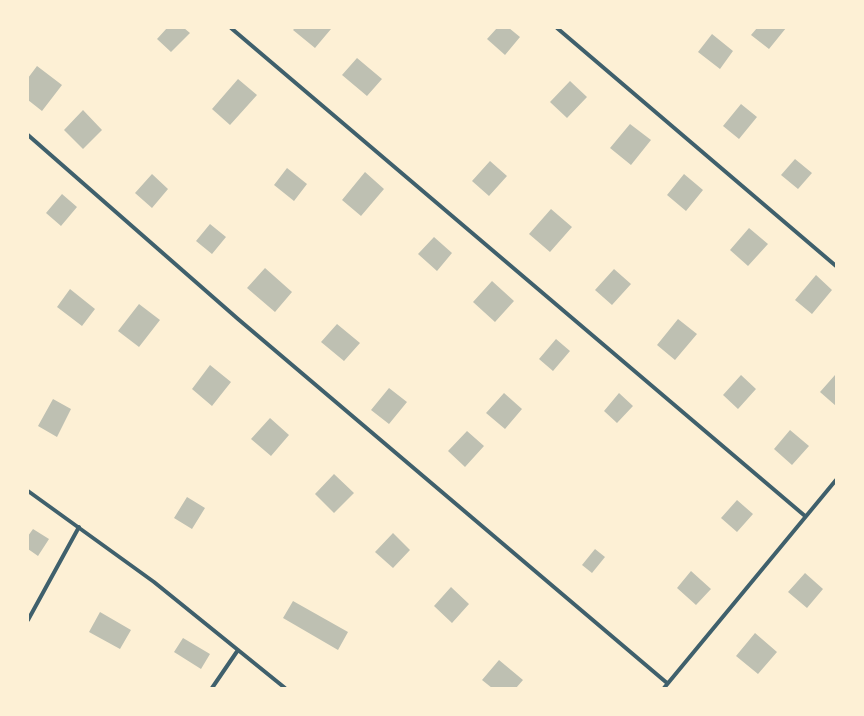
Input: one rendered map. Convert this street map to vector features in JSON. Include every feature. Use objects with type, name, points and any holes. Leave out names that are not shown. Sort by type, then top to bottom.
[{"type":"lane","points":[[231,28],[805,516]]},
{"type":"lane","points":[[556,28],[836,266]]},
{"type":"lane","points":[[28,135],[238,319],[667,683]]},
{"type":"lane","points":[[664,688],[706,640],[836,480]]},
{"type":"lane","points":[[28,491],[154,582],[285,688]]},
{"type":"lane","points":[[28,620],[80,527]]},
{"type":"lane","points":[[212,688],[238,650]]},
{"type":"building","points":[[167,28],[184,28],[190,33],[171,52],[157,39]]},
{"type":"building","points":[[295,28],[331,29],[315,48],[293,30]]},
{"type":"building","points":[[497,28],[509,28],[520,37],[505,55],[487,39]]},
{"type":"building","points":[[757,28],[786,28],[769,49],[751,35]]},
{"type":"building","points":[[712,34],[733,51],[720,69],[698,52]]},
{"type":"building","points":[[357,58],[382,79],[367,96],[342,75]]},
{"type":"building","points":[[37,66],[62,85],[42,111],[28,100],[28,78]]},
{"type":"building","points":[[238,79],[257,95],[230,125],[212,109]]},
{"type":"building","points":[[570,81],[587,97],[567,118],[550,102]]},
{"type":"building","points":[[741,104],[757,117],[739,139],[723,126]]},
{"type":"building","points":[[83,110],[102,130],[83,149],[64,130]]},
{"type":"building","points":[[630,124],[651,140],[631,165],[610,148]]},
{"type":"building","points":[[795,159],[812,173],[798,189],[781,175]]},
{"type":"building","points":[[490,161],[507,176],[489,196],[472,181]]},
{"type":"building","points":[[287,168],[307,184],[294,201],[274,185]]},
{"type":"building","points":[[365,172],[384,189],[361,216],[342,200]]},
{"type":"building","points":[[152,174],[168,189],[152,208],[135,193]]},
{"type":"building","points":[[684,174],[703,190],[686,211],[667,195]]},
{"type":"building","points":[[62,194],[77,207],[61,226],[46,213]]},
{"type":"building","points":[[551,209],[572,227],[550,252],[529,234]]},
{"type":"building","points":[[210,224],[226,237],[212,254],[196,241]]},
{"type":"building","points":[[749,228],[768,244],[748,266],[730,250]]},
{"type":"building","points":[[434,237],[452,253],[437,271],[418,254]]},
{"type":"building","points":[[265,268],[292,292],[275,312],[247,288]]},
{"type":"building","points":[[614,269],[631,284],[612,305],[595,290]]},
{"type":"building","points":[[816,275],[832,290],[812,314],[795,300]]},
{"type":"building","points":[[492,281],[514,301],[495,322],[473,302]]},
{"type":"building","points":[[70,289],[95,309],[82,326],[57,307]]},
{"type":"building","points":[[139,304],[160,320],[139,347],[118,331]]},
{"type":"building","points":[[678,319],[697,334],[675,360],[657,345]]},
{"type":"building","points":[[337,324],[360,343],[344,361],[321,342]]},
{"type":"building","points":[[556,339],[570,351],[553,371],[539,359]]},
{"type":"building","points":[[210,365],[231,382],[212,406],[192,389]]},
{"type":"building","points":[[741,375],[756,389],[738,409],[723,395]]},
{"type":"building","points":[[836,376],[836,406],[820,392]]},
{"type":"building","points":[[389,388],[407,402],[389,424],[371,410]]},
{"type":"building","points":[[504,393],[522,409],[505,429],[486,413]]},
{"type":"building","points":[[619,393],[633,406],[617,423],[604,411]]},
{"type":"building","points":[[53,399],[71,409],[57,437],[38,426]]},
{"type":"building","points":[[270,418],[289,435],[271,456],[251,439]]},
{"type":"building","points":[[790,430],[809,446],[792,465],[774,449]]},
{"type":"building","points":[[467,431],[484,446],[465,467],[448,451]]},
{"type":"building","points":[[334,474],[354,493],[334,513],[315,494]]},
{"type":"building","points":[[187,497],[205,508],[192,529],[174,518]]},
{"type":"building","points":[[737,500],[753,514],[737,532],[721,518]]},
{"type":"building","points":[[33,529],[49,539],[38,556],[28,549],[28,536]]},
{"type":"building","points":[[393,533],[410,550],[393,568],[375,552]]},
{"type":"building","points":[[595,549],[605,557],[592,573],[582,565]]},
{"type":"building","points":[[691,571],[711,589],[696,605],[677,588]]},
{"type":"building","points":[[805,573],[823,589],[807,608],[788,592]]},
{"type":"building","points":[[451,587],[469,604],[452,623],[434,606]]},
{"type":"building","points":[[293,601],[348,632],[338,650],[283,618]]},
{"type":"building","points":[[100,612],[131,630],[120,649],[89,632]]},
{"type":"building","points":[[755,633],[777,652],[758,674],[736,656]]},
{"type":"building","points":[[183,638],[210,654],[201,669],[174,652]]},
{"type":"building","points":[[499,660],[523,680],[516,688],[492,688],[482,680]]}]
